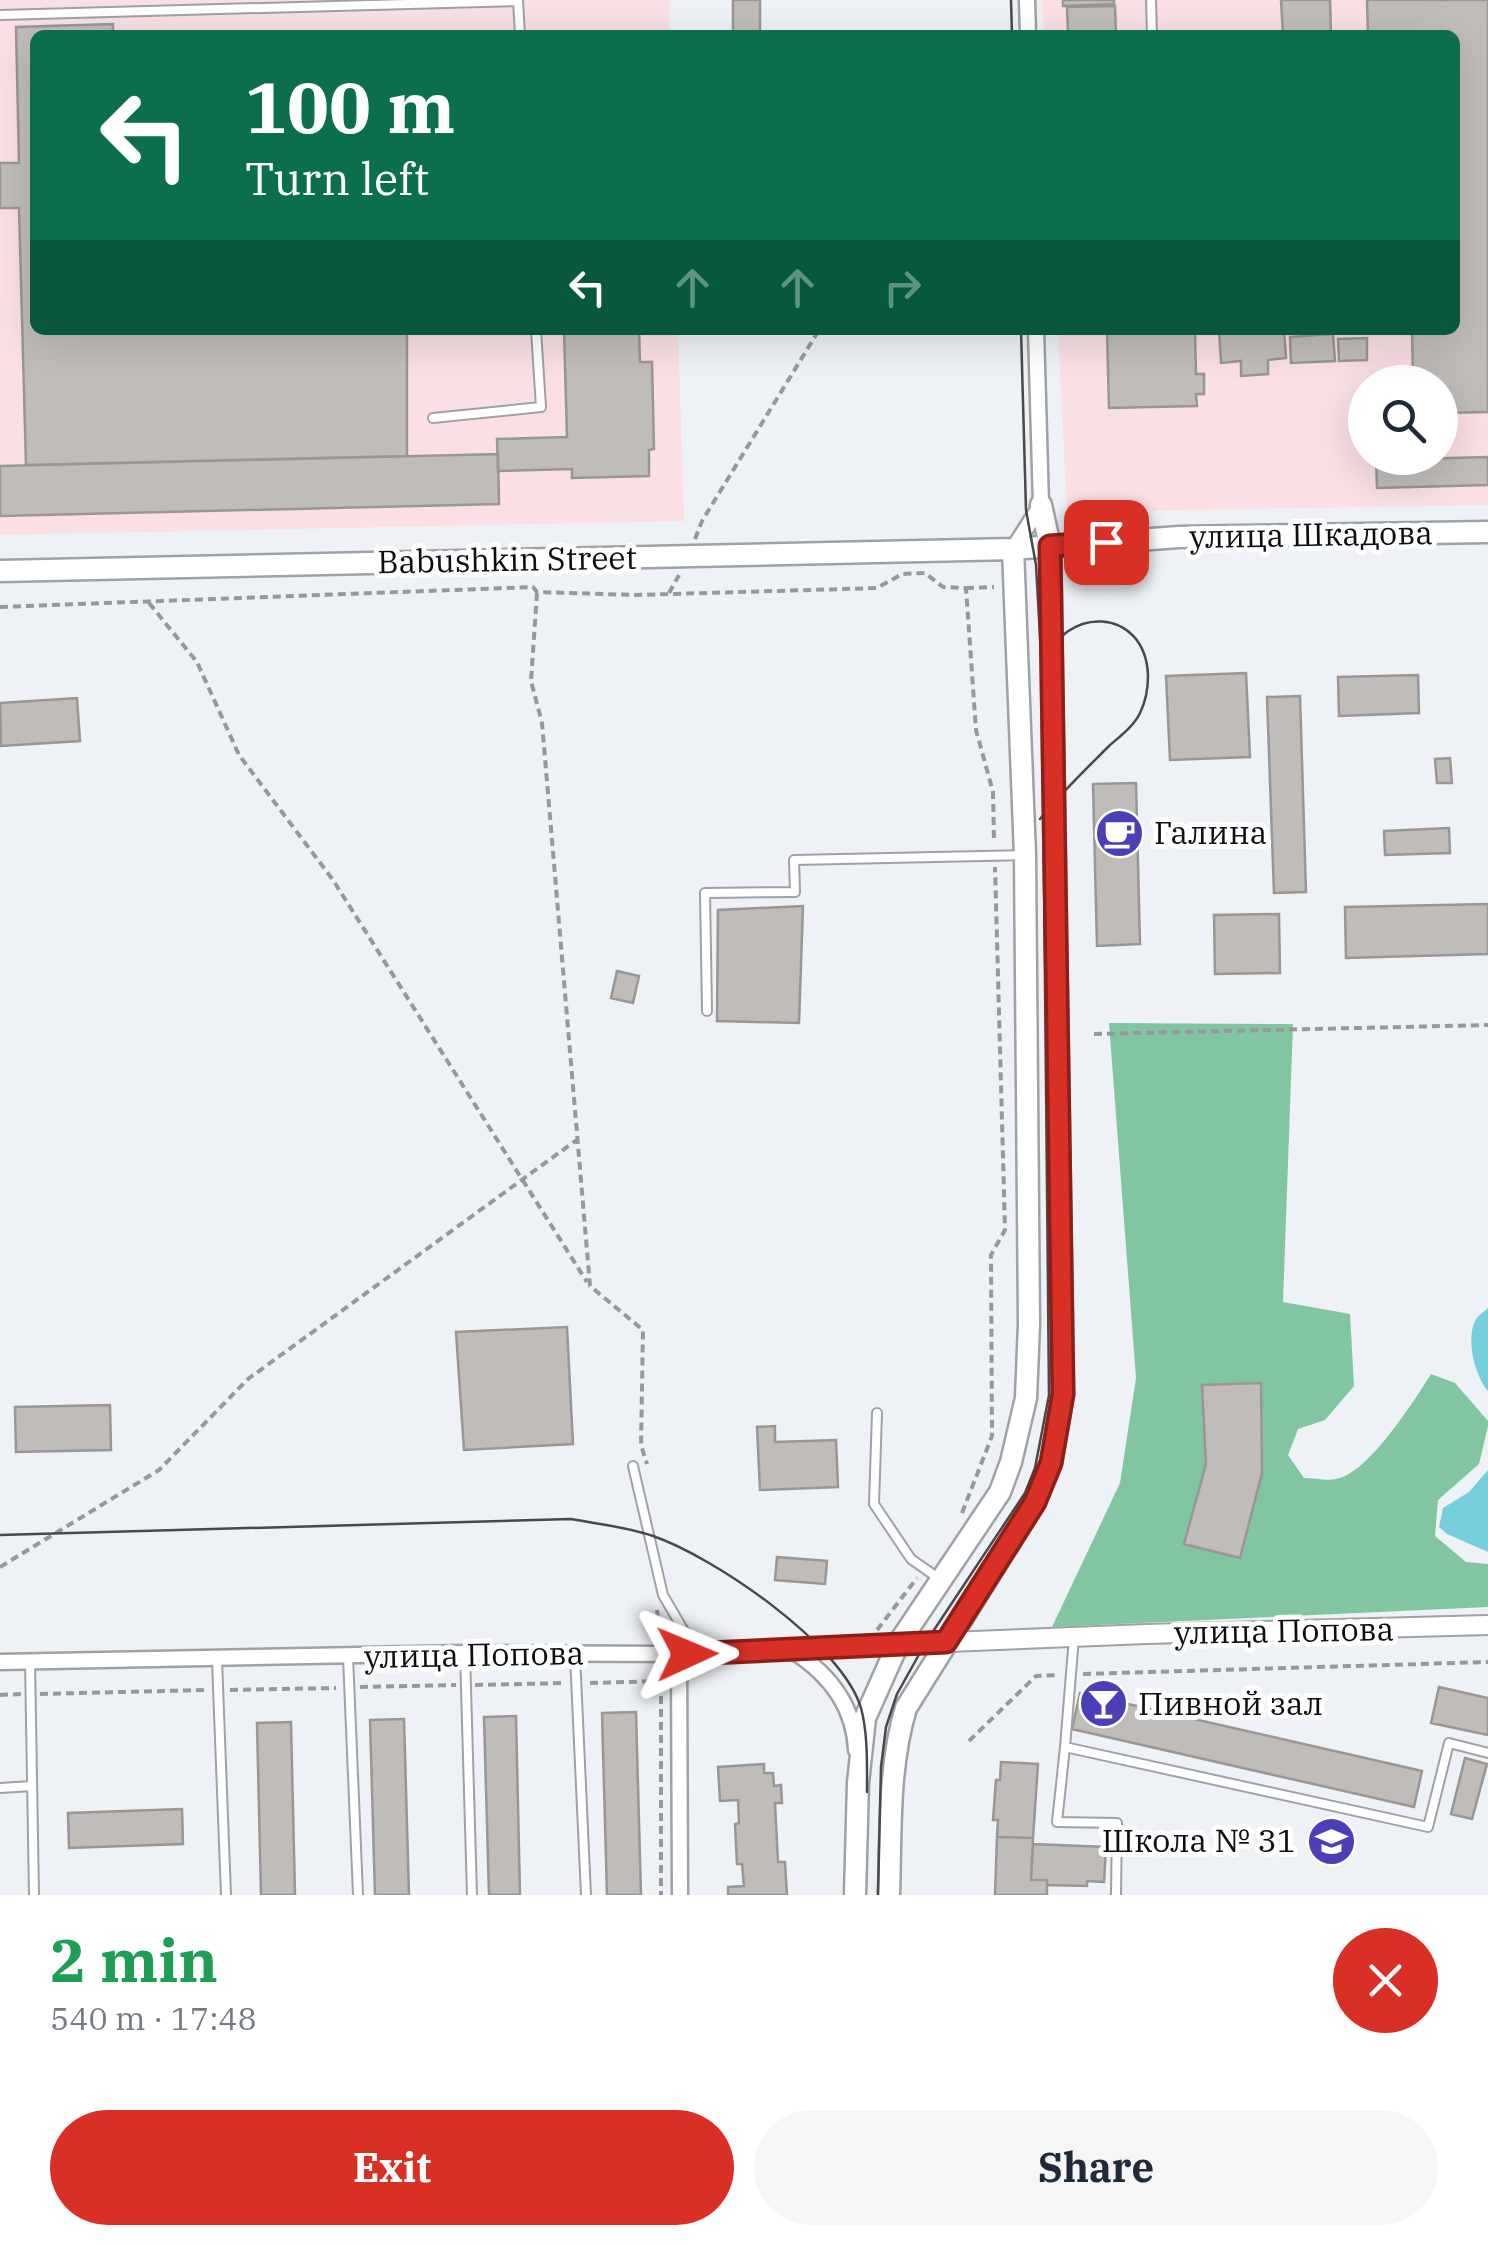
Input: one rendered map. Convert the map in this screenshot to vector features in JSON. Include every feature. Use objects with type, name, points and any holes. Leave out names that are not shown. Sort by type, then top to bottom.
[{"type":"main road","points":[[890,1895],[893,1790],[900,1730],[915,1690],[1035,1502],[1051,1463],[1063,1394],[1050,546],[1041,506]]},
{"type":"main road","name":"улица Шкадова","points":[[1014,549],[1179,537],[1488,532]]},
{"type":"main road","name":"Babushkin Street","points":[[0,571],[1014,549]]},
{"type":"main road","points":[[855,1895],[858,1783],[865,1718],[882,1674],[933,1575],[1000,1492],[1026,1398],[1029,1324],[1025,856],[1014,549]]},
{"type":"street","points":[[1027,0],[1028,30]]},
{"type":"street","points":[[1014,549],[1041,506],[1036,335]]},
{"type":"street","name":"улица Попова","points":[[0,1662],[464,1653],[683,1654],[1074,1637],[1488,1626]]},
{"type":"street","points":[[793,1650],[827,1676],[850,1715],[858,1783]]},
{"type":"street","points":[[680,1895],[683,1654]]},
{"type":"lane","points":[[171,13],[174,0]]},
{"type":"lane","points":[[0,16],[518,0],[520,30]]},
{"type":"lane","points":[[1151,0],[1152,30]]},
{"type":"lane","points":[[433,418],[541,407],[536,335]]},
{"type":"lane","points":[[706,1011],[705,893],[794,892],[794,860],[1025,856]]},
{"type":"lane","points":[[877,1413],[874,1504],[911,1559],[933,1575]]},
{"type":"lane","points":[[633,1466],[663,1595],[684,1631],[683,1654]]},
{"type":"lane","points":[[1074,1637],[1056,1822],[1118,1823],[1116,1895]]},
{"type":"lane","points":[[464,1653],[472,1895]]},
{"type":"lane","points":[[574,1653],[586,1895]]},
{"type":"lane","points":[[348,1656],[358,1895]]},
{"type":"lane","points":[[217,1660],[226,1895]]},
{"type":"lane","points":[[30,1662],[34,1895]]},
{"type":"lane","points":[[1065,1747],[1428,1827],[1449,1743],[1488,1753]]},
{"type":"lane","points":[[0,1788],[32,1786]]},
{"type":"path","points":[[669,593],[690,556],[702,521],[815,335]]},
{"type":"path","points":[[537,592],[636,595],[877,588],[902,574],[925,573],[943,586],[994,588]]},
{"type":"path","points":[[0,607],[533,587],[537,592],[531,681],[542,723],[590,1286]]},
{"type":"path","points":[[959,1520],[992,1436],[991,1255],[1005,1230],[993,792],[976,730],[966,588]]},
{"type":"path","points":[[149,603],[197,662],[239,755],[333,880],[590,1286],[643,1330],[641,1446],[648,1469]]},
{"type":"path","points":[[1094,1034],[1488,1024]]},
{"type":"path","points":[[0,1566],[160,1470],[248,1379],[578,1139]]},
{"type":"path","points":[[877,1630],[933,1575]]},
{"type":"path","points":[[656,1598],[661,1652],[662,1895]]},
{"type":"path","points":[[969,1741],[1036,1676],[1488,1662]]},
{"type":"path","points":[[0,1695],[660,1681]]},
{"type":"shaded area","points":[[0,0],[669,0],[670,30],[30,30],[30,335],[678,335],[684,521],[0,535]]},
{"type":"shaded area","points":[[1042,0],[1488,0],[1488,505],[1067,512],[1058,335],[1460,335],[1460,30],[1044,30]]},
{"type":"green space","points":[[1109,1023],[1293,1024],[1283,1302],[1350,1314],[1354,1386],[1325,1420],[1298,1429],[1288,1455],[1304,1478],[1332,1480],[1349,1474],[1376,1451],[1431,1374],[1455,1383],[1488,1421],[1488,1426],[1479,1464],[1438,1500],[1435,1536],[1466,1562],[1488,1564],[1488,1607],[1052,1627],[1120,1483],[1136,1378]]},
{"type":"water","points":[[1488,1308],[1488,1391],[1476,1367],[1471,1336],[1476,1319]]},
{"type":"water","points":[[1488,1470],[1488,1552],[1439,1527],[1443,1508],[1469,1492]]},
{"type":"building","points":[[733,0],[760,0],[760,30],[733,30]]},
{"type":"building","points":[[1063,0],[1114,0],[1114,4],[1063,6]]},
{"type":"building","points":[[1281,0],[1330,0],[1331,30],[1283,30]]},
{"type":"building","points":[[1367,0],[1488,0],[1488,412],[1458,413],[1458,365],[1413,365],[1412,335],[1460,335],[1460,30],[1368,30]]},
{"type":"building","points":[[1115,6],[1116,30],[1068,30],[1067,7]]},
{"type":"building","points":[[113,24],[113,30],[30,30],[30,335],[407,335],[407,456],[26,465],[19,208],[0,208],[0,163],[19,163],[16,27]]},
{"type":"building","points":[[564,335],[639,335],[640,362],[652,362],[654,449],[649,450],[649,476],[572,478],[572,469],[498,471],[497,439],[567,437]]},
{"type":"building","points":[[1107,335],[1195,335],[1196,374],[1204,374],[1204,394],[1196,394],[1197,406],[1109,408]]},
{"type":"building","points":[[1219,335],[1284,335],[1286,358],[1268,360],[1268,374],[1241,376],[1241,361],[1221,363]]},
{"type":"building","points":[[1333,335],[1335,361],[1291,363],[1290,337]]},
{"type":"building","points":[[1367,338],[1367,360],[1339,361],[1338,339]]},
{"type":"building","points":[[498,454],[499,504],[0,516],[0,466]]},
{"type":"building","points":[[1488,457],[1488,485],[1377,488],[1377,475],[1458,475],[1458,458]]},
{"type":"building","points":[[1246,673],[1250,757],[1170,760],[1166,676]]},
{"type":"building","points":[[1418,675],[1419,713],[1339,716],[1338,677]]},
{"type":"building","points":[[1300,696],[1306,892],[1274,893],[1267,697]]},
{"type":"building","points":[[77,698],[80,741],[1,746],[0,703]]},
{"type":"building","points":[[1450,758],[1452,783],[1437,783],[1435,759]]},
{"type":"building","points":[[1136,783],[1140,944],[1097,946],[1093,784]]},
{"type":"building","points":[[1449,828],[1450,853],[1385,855],[1384,831]]},
{"type":"building","points":[[1488,904],[1488,954],[1346,958],[1345,907]]},
{"type":"building","points":[[803,906],[799,1023],[717,1021],[718,910]]},
{"type":"building","points":[[1279,914],[1280,973],[1215,974],[1214,915]]},
{"type":"building","points":[[617,971],[639,976],[633,1003],[611,998]]},
{"type":"building","points":[[567,1327],[573,1444],[464,1450],[456,1332]]},
{"type":"building","points":[[1261,1383],[1262,1473],[1240,1558],[1184,1544],[1206,1464],[1202,1385]]},
{"type":"building","points":[[110,1405],[111,1450],[16,1452],[15,1407]]},
{"type":"building","points":[[775,1426],[775,1442],[836,1440],[838,1487],[760,1490],[757,1427]]},
{"type":"building","points":[[777,1557],[827,1561],[825,1584],[775,1580]]},
{"type":"building","points":[[1439,1687],[1488,1698],[1488,1735],[1431,1723]]},
{"type":"building","points":[[1080,1693],[1422,1771],[1414,1807],[1072,1729]]},
{"type":"building","points":[[636,1712],[641,1895],[607,1895],[602,1713]]},
{"type":"building","points":[[516,1716],[520,1895],[489,1895],[484,1717]]},
{"type":"building","points":[[404,1719],[409,1895],[375,1895],[370,1720]]},
{"type":"building","points":[[291,1722],[295,1895],[261,1895],[257,1723]]},
{"type":"building","points":[[1465,1758],[1487,1764],[1472,1819],[1451,1814]]},
{"type":"building","points":[[1001,1762],[1038,1764],[1033,1838],[997,1837],[998,1820],[993,1820]]},
{"type":"building","points":[[764,1764],[764,1773],[773,1773],[774,1786],[781,1785],[782,1803],[775,1803],[778,1862],[785,1862],[787,1895],[728,1895],[728,1887],[744,1886],[742,1864],[737,1864],[738,1800],[720,1801],[718,1767]]},
{"type":"building","points":[[182,1809],[183,1844],[69,1848],[68,1813]]},
{"type":"building","points":[[997,1837],[1033,1838],[1031,1880],[1047,1880],[1047,1895],[995,1895]]},
{"type":"building","points":[[1033,1844],[1106,1847],[1104,1882],[1087,1881],[1087,1886],[1047,1885],[1047,1880],[1031,1880]]},
{"type":"tram line","points":[[1011,0],[1012,30]]},
{"type":"tram line","points":[[878,1895],[881,1767],[886,1727],[897,1694],[926,1642],[1025,1493],[1035,1468],[1049,1395],[1042,672],[1036,565],[1026,510],[1021,335]]},
{"type":"tram line","points":[[1040,819],[1134,722],[1144,704],[1148,681],[1144,653],[1133,636],[1119,626],[1102,622],[1084,623],[1068,632],[1054,646],[1044,666]]},
{"type":"tram line","points":[[0,1535],[571,1519],[643,1533],[679,1547],[741,1583],[803,1631],[829,1657],[849,1683],[861,1708],[867,1792]]},
{"type":"place","name":"Галина","points":[[1119,833]]},
{"type":"place","name":"Пивной зал","points":[[1103,1704]]},
{"type":"place","name":"Школа № 31","points":[[1331,1841]]},
{"type":"route","points":[[687,1654],[946,1642],[1035,1502],[1051,1463],[1063,1394],[1050,546],[1106,542]]}]
